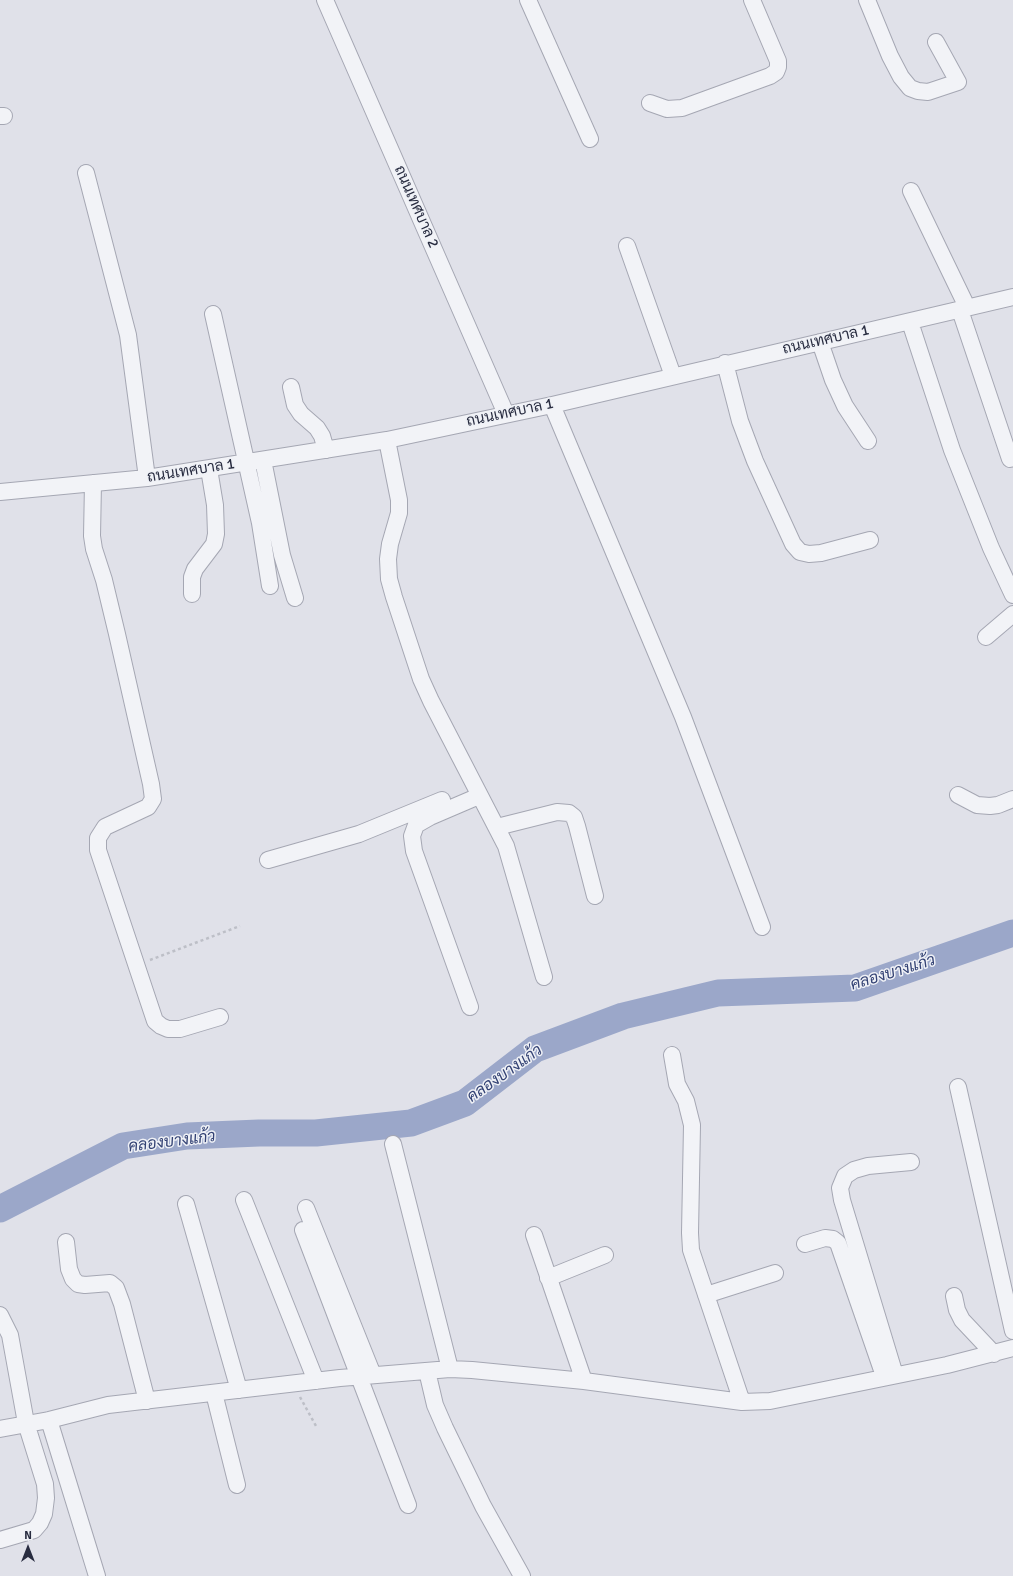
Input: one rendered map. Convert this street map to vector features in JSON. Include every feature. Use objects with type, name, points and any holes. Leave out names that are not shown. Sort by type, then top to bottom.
[{"type":"street","name":"ถนนเทศบาล 2","points":[[325,0],[506,414]]},
{"type":"street","points":[[528,0],[590,139]]},
{"type":"street","points":[[650,103],[667,109],[682,108],[770,76],[776,72],[778,61],[752,0]]},
{"type":"street","points":[[867,0],[890,56],[901,77],[910,88],[918,92],[928,92],[958,82],[936,42]]},
{"type":"street","points":[[86,173],[128,335],[148,478]]},
{"type":"street","points":[[911,191],[963,308],[1010,459]]},
{"type":"street","points":[[627,246],[673,376]]},
{"type":"street","name":"ถนนเทศบาล 1","points":[[0,492],[148,478],[387,440],[552,405],[725,363],[910,322],[1013,297]]},
{"type":"street","points":[[213,314],[260,522],[270,586]]},
{"type":"street","points":[[910,322],[952,450],[991,548],[1013,595]]},
{"type":"street","points":[[820,342],[833,380],[845,406],[868,441]]},
{"type":"street","points":[[725,363],[740,421],[755,461],[793,544],[800,552],[809,554],[821,553],[870,540]]},
{"type":"street","points":[[291,387],[295,405],[301,414],[317,428],[322,436],[326,450]]},
{"type":"street","points":[[552,405],[683,717],[762,928]]},
{"type":"street","points":[[387,440],[399,500],[399,513],[390,544],[388,559],[389,578],[394,598],[421,679],[477,792],[506,846],[544,977]]},
{"type":"street","points":[[262,460],[282,555],[295,598]]},
{"type":"street","points":[[192,594],[192,577],[195,569],[214,544],[216,534],[215,505],[209,469]]},
{"type":"street","points":[[93,483],[92,536],[94,549],[104,580],[116,628],[151,784],[153,799],[148,807],[105,827],[98,838],[98,850],[155,1021],[168,1030],[180,1030],[220,1017]]},
{"type":"street","points":[[986,637],[1013,614]]},
{"type":"street","points":[[268,860],[359,834],[403,815],[477,792]]},
{"type":"street","points":[[470,1007],[414,851],[412,836],[416,825],[477,792]]},
{"type":"street","points":[[958,795],[977,805],[990,806],[998,805],[1013,799]]},
{"type":"street","points":[[497,827],[557,812],[569,813],[574,817],[577,826],[595,896]]},
{"type":"street","points":[[672,1055],[677,1084],[686,1101],[692,1125],[690,1233],[692,1250],[742,1402]]},
{"type":"street","points":[[958,1087],[1013,1331]]},
{"type":"street","points":[[393,1144],[450,1369]]},
{"type":"street","points":[[890,1376],[840,1188],[845,1176],[854,1170],[868,1166],[911,1162]]},
{"type":"street","points":[[244,1200],[316,1381]]},
{"type":"street","points":[[186,1204],[238,1390]]},
{"type":"street","points":[[306,1208],[366,1376],[408,1505]]},
{"type":"street","points":[[303,1230],[366,1376]]},
{"type":"street","points":[[534,1235],[584,1381]]},
{"type":"street","points":[[805,1244],[826,1238],[833,1239],[838,1243],[890,1376]]},
{"type":"street","points":[[66,1242],[69,1269],[73,1279],[78,1284],[85,1285],[110,1283],[116,1288],[122,1304],[148,1401]]},
{"type":"street","points":[[548,1278],[606,1254]]},
{"type":"street","points":[[706,1295],[775,1273]]},
{"type":"street","points":[[954,1296],[957,1310],[962,1320],[994,1354]]},
{"type":"street","points":[[0,1315],[10,1335],[26,1423],[45,1484],[46,1498],[44,1514],[40,1523],[34,1530],[0,1540]]},
{"type":"street","points":[[0,1429],[48,1420],[108,1405],[316,1381],[450,1369],[584,1381],[742,1402],[770,1401],[948,1365],[1013,1348]]},
{"type":"street","points":[[427,1371],[435,1405],[445,1428],[483,1506],[522,1576]]},
{"type":"street","points":[[214,1393],[237,1485]]},
{"type":"street","points":[[48,1420],[97,1576]]},
{"type":"path","points":[[136,965],[240,926]]},
{"type":"path","points":[[292,1384],[316,1426]]},
{"type":"waterway","name":"คลองบางแก้ว","points":[[0,1209],[123,1146],[187,1136],[259,1133],[316,1133],[411,1123],[465,1103],[535,1049],[623,1016],[718,993],[855,988],[1013,933]]}]
